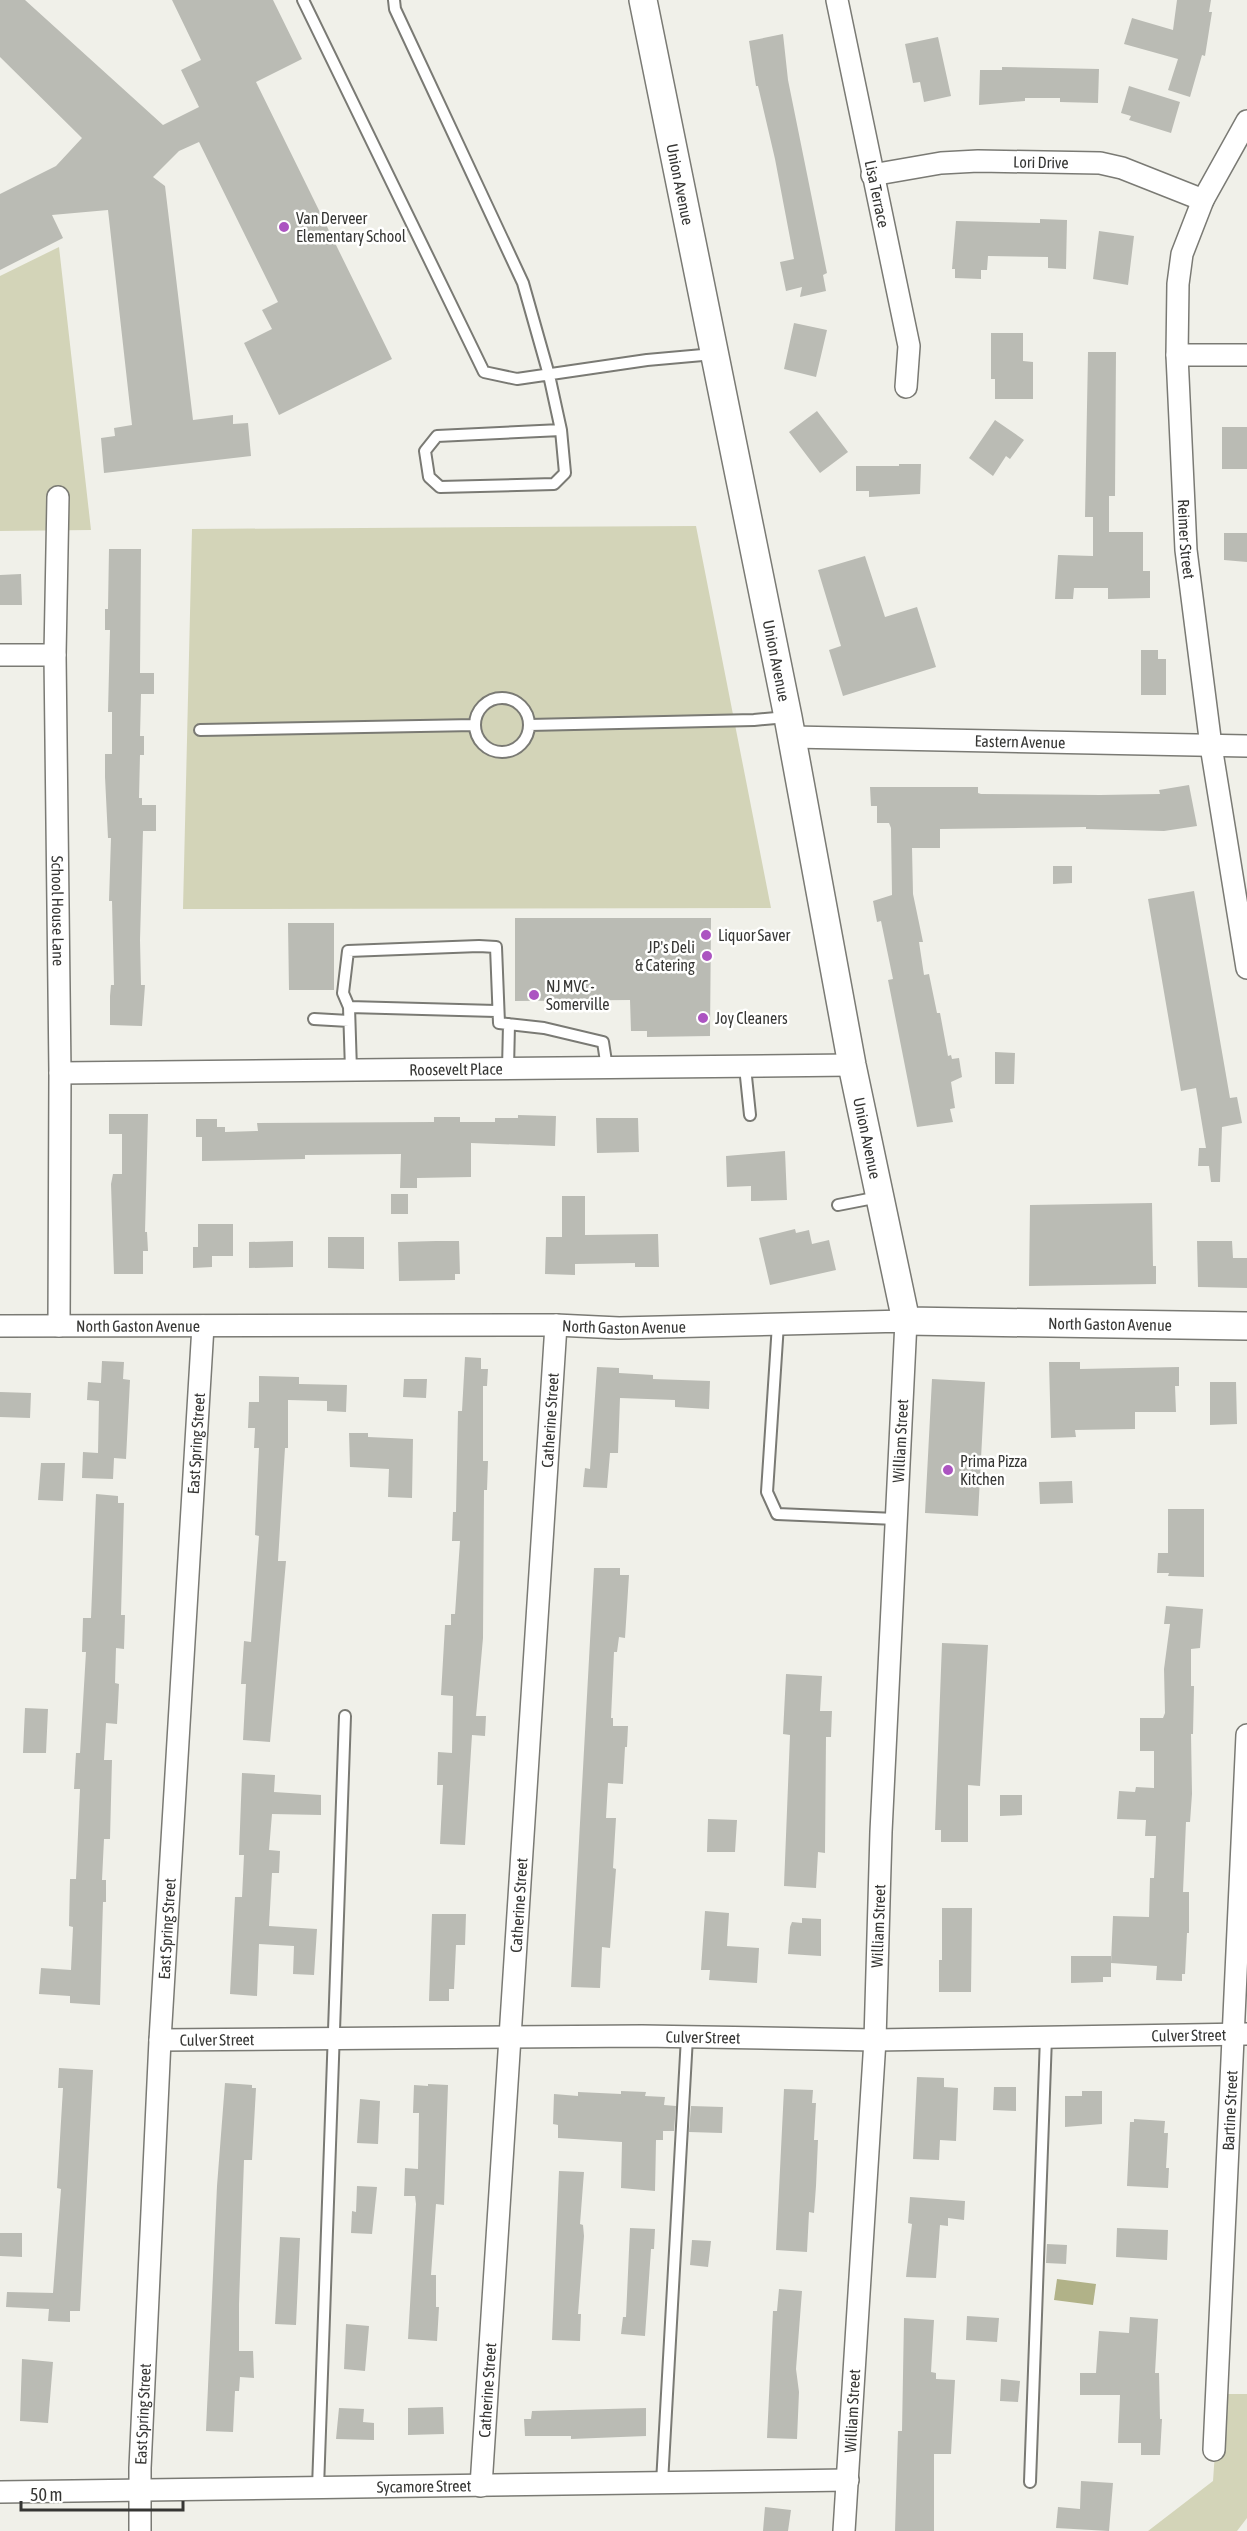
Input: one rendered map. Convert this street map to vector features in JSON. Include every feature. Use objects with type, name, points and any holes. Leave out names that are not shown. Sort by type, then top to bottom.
[{"type":"street","name":"Union Avenue","points":[[643,0],[790,727],[852,1065],[906,1321]]},
{"type":"street","name":"Lisa Terrace","points":[[837,0],[909,346],[906,387]]},
{"type":"street","name":"Reimer Street","points":[[1247,121],[1203,200],[1182,254],[1178,284],[1177,355],[1186,550],[1211,746],[1247,968]]},
{"type":"street","name":"Lori Drive","points":[[872,175],[941,163],[1100,163],[1122,168],[1203,200]]},
{"type":"street","points":[[1177,355],[1247,356]]},
{"type":"street","name":"School House Lane","points":[[58,497],[55,654],[60,1073],[59,1326]]},
{"type":"street","points":[[0,655],[55,654]]},
{"type":"street","name":"Eastern Avenue","points":[[790,727],[1247,746]]},
{"type":"street","name":"Roosevelt Place","points":[[60,1073],[852,1065]]},
{"type":"street","name":"North Gaston Avenue","points":[[0,1326],[556,1325],[619,1328],[906,1321],[1247,1326]]},
{"type":"street","name":"William Street","points":[[844,2531],[875,2040],[906,1321]]},
{"type":"street","name":"Catherine Street","points":[[481,2486],[511,2037],[535,1620],[556,1325]]},
{"type":"street","name":"East Spring Street","points":[[140,2531],[139,2490],[160,2040],[204,1326]]},
{"type":"street","name":"Bartine Street","points":[[1214,2450],[1240,2034],[1247,1735]]},
{"type":"street","name":"Culver Street","points":[[160,2040],[511,2037],[875,2040],[1240,2034]]},
{"type":"street","name":"Sycamore Street","points":[[0,2492],[848,2480]]},
{"type":"lane","points":[[303,0],[484,372],[517,379],[647,360],[714,354]]},
{"type":"lane","points":[[394,0],[395,9],[523,283],[549,375],[561,430],[565,473],[554,484],[440,487],[429,477],[425,451],[437,436],[561,430]]},
{"type":"lane","points":[[500,697],[517,702],[524,708],[530,725],[524,742],[517,748],[500,753],[483,745],[477,738],[475,725],[477,712],[483,704],[500,697]]},
{"type":"lane","points":[[530,725],[754,720],[790,727]]},
{"type":"lane","points":[[200,730],[475,725]]},
{"type":"lane","points":[[351,1070],[349,1007],[343,993],[348,951],[496,947],[496,1011],[499,1023],[544,1028],[603,1042],[606,1068]]},
{"type":"lane","points":[[349,1007],[496,1011]]},
{"type":"lane","points":[[314,1019],[349,1021]]},
{"type":"lane","points":[[508,1069],[509,1024]]},
{"type":"lane","points":[[745,1067],[750,1114]]},
{"type":"lane","points":[[838,1205],[880,1197]]},
{"type":"lane","points":[[778,1324],[767,1492],[777,1514],[896,1519]]},
{"type":"lane","points":[[318,2488],[345,1716]]},
{"type":"lane","points":[[662,2483],[687,2037]]},
{"type":"lane","points":[[1030,2482],[1046,2037]]},
{"type":"shaded area","points":[[59,247],[91,530],[0,531],[0,276]]},
{"type":"shaded area","points":[[696,526],[771,908],[183,909],[192,529]]},
{"type":"shaded area","points":[[1057,2279],[1096,2284],[1093,2305],[1054,2300]]},
{"type":"shaded area","points":[[1219,2394],[1247,2394],[1247,2518],[1237,2531],[1148,2531],[1213,2481]]},
{"type":"building","name":"Van Derveer Elementary School","points":[[0,0],[25,0],[163,125],[199,107],[181,70],[201,60],[172,0],[273,0],[302,59],[256,82],[392,359],[279,415],[244,343],[272,329],[262,310],[278,302],[199,142],[179,151],[153,177],[165,186],[193,420],[233,415],[233,424],[248,423],[251,456],[104,473],[101,438],[115,436],[114,428],[132,425],[108,210],[52,215],[63,238],[0,270],[0,194],[56,166],[82,138],[0,57]]},
{"type":"building","points":[[1177,0],[1211,0],[1209,12],[1212,12],[1205,56],[1202,55],[1190,97],[1168,90],[1178,59],[1124,44],[1132,18],[1173,30]]},
{"type":"building","points":[[783,34],[788,80],[827,273],[823,275],[826,291],[800,297],[802,287],[786,291],[780,262],[794,259],[775,159],[758,86],[756,86],[749,41]]},
{"type":"building","points":[[938,37],[951,96],[924,102],[920,82],[913,83],[905,44]]},
{"type":"building","points":[[1002,67],[1099,69],[1098,103],[1060,102],[1060,98],[1025,98],[1025,101],[979,105],[980,70],[1002,70]]},
{"type":"building","points":[[1129,86],[1180,102],[1171,133],[1129,120],[1131,116],[1121,113]]},
{"type":"building","points":[[1040,219],[1067,220],[1066,269],[1048,268],[1048,257],[988,256],[987,270],[981,270],[981,279],[955,278],[955,269],[952,269],[956,221],[1040,223]]},
{"type":"building","points":[[1099,231],[1134,236],[1128,285],[1093,279]]},
{"type":"building","points":[[794,323],[827,330],[816,377],[784,369]]},
{"type":"building","points":[[991,333],[1023,333],[1023,361],[1033,362],[1033,399],[995,399],[995,379],[991,379]]},
{"type":"building","points":[[1088,352],[1116,352],[1115,496],[1109,496],[1109,532],[1143,532],[1143,571],[1150,571],[1150,598],[1108,599],[1108,588],[1074,588],[1073,599],[1055,599],[1058,555],[1093,556],[1093,517],[1085,517]]},
{"type":"building","points":[[817,411],[848,452],[820,473],[789,432]]},
{"type":"building","points":[[995,420],[1024,440],[1010,459],[1006,456],[993,476],[969,458]]},
{"type":"building","points":[[1222,427],[1247,427],[1247,469],[1222,469]]},
{"type":"building","points":[[899,464],[921,464],[920,494],[869,497],[869,491],[856,491],[856,466],[899,466]]},
{"type":"building","points":[[1224,533],[1247,533],[1247,562],[1224,560]]},
{"type":"building","points":[[109,549],[141,549],[140,673],[154,673],[154,694],[141,694],[140,736],[144,736],[144,755],[140,755],[139,798],[142,798],[142,805],[156,805],[156,831],[143,831],[140,940],[141,985],[145,985],[142,1026],[110,1025],[111,985],[114,985],[112,901],[109,901],[111,838],[108,838],[105,777],[105,754],[112,754],[112,712],[108,712],[110,630],[105,630],[105,609],[108,609]]},
{"type":"building","points":[[865,556],[885,617],[917,607],[936,667],[843,696],[829,650],[841,646],[818,570]]},
{"type":"building","points":[[21,574],[22,605],[0,605],[0,575]]},
{"type":"building","points":[[1141,650],[1158,650],[1158,659],[1166,659],[1166,695],[1141,695]]},
{"type":"building","points":[[1189,785],[1197,826],[1164,831],[1086,829],[1086,827],[940,829],[940,848],[912,848],[913,894],[923,942],[919,942],[924,975],[929,974],[937,1013],[940,1013],[948,1056],[951,1055],[952,1059],[959,1058],[962,1077],[951,1082],[955,1108],[950,1109],[953,1122],[917,1127],[888,980],[893,979],[881,921],[877,922],[873,901],[892,895],[891,828],[889,823],[877,823],[877,806],[871,806],[870,787],[978,787],[978,793],[981,794],[1100,795],[1160,794],[1159,790]]},
{"type":"building","points":[[1053,866],[1072,866],[1072,883],[1053,884]]},
{"type":"building","points":[[1194,891],[1230,1098],[1237,1097],[1242,1123],[1222,1127],[1220,1182],[1211,1182],[1209,1166],[1198,1166],[1199,1148],[1206,1148],[1196,1088],[1181,1091],[1148,899]]},
{"type":"building","points":[[515,918],[711,918],[710,1036],[647,1037],[647,1031],[631,1031],[630,1000],[515,1001]]},
{"type":"building","points":[[288,923],[334,923],[334,990],[289,990]]},
{"type":"building","points":[[995,1052],[1015,1053],[1014,1084],[995,1084]]},
{"type":"building","points":[[109,1114],[148,1114],[145,1232],[147,1232],[148,1251],[143,1251],[143,1274],[114,1274],[111,1184],[113,1174],[122,1174],[122,1134],[109,1134]]},
{"type":"building","points":[[518,1115],[556,1116],[555,1146],[471,1143],[471,1177],[417,1178],[417,1188],[400,1188],[401,1154],[305,1155],[305,1159],[202,1161],[202,1137],[196,1137],[196,1119],[217,1119],[217,1127],[225,1127],[225,1132],[258,1131],[257,1123],[434,1122],[434,1117],[460,1117],[460,1122],[495,1122],[495,1118],[518,1118]]},
{"type":"building","points":[[596,1118],[638,1118],[639,1152],[597,1153]]},
{"type":"building","points":[[785,1151],[787,1200],[751,1201],[751,1186],[727,1187],[726,1156]]},
{"type":"building","points":[[391,1194],[408,1194],[408,1214],[391,1214]]},
{"type":"building","points":[[562,1196],[585,1196],[585,1235],[658,1234],[659,1267],[635,1267],[635,1263],[575,1264],[575,1275],[545,1274],[546,1237],[562,1237]]},
{"type":"building","points":[[1152,1203],[1153,1266],[1156,1266],[1156,1284],[1029,1286],[1030,1205]]},
{"type":"building","points":[[198,1224],[233,1224],[233,1256],[212,1256],[212,1267],[193,1268],[193,1247],[198,1247]]},
{"type":"building","points":[[795,1229],[796,1233],[809,1230],[812,1244],[829,1240],[836,1270],[770,1285],[759,1238]]},
{"type":"building","points":[[328,1237],[364,1237],[364,1269],[328,1268]]},
{"type":"building","points":[[293,1241],[293,1267],[249,1268],[249,1242]]},
{"type":"building","points":[[459,1241],[460,1274],[455,1274],[455,1280],[399,1281],[398,1242]]},
{"type":"building","points":[[1197,1241],[1232,1241],[1233,1258],[1247,1258],[1247,1288],[1198,1287]]},
{"type":"building","points":[[465,1357],[481,1358],[481,1369],[488,1369],[487,1386],[483,1386],[483,1461],[488,1461],[487,1490],[484,1490],[483,1638],[476,1716],[486,1716],[485,1736],[472,1735],[465,1845],[440,1844],[443,1785],[437,1785],[438,1752],[452,1753],[453,1696],[441,1695],[445,1625],[451,1625],[451,1614],[455,1614],[460,1541],[452,1541],[453,1512],[456,1512],[458,1411],[462,1411]]},
{"type":"building","points":[[102,1361],[124,1362],[123,1379],[130,1380],[126,1459],[114,1458],[113,1479],[82,1478],[83,1452],[98,1453],[99,1401],[87,1400],[88,1382],[101,1383]]},
{"type":"building","points":[[1049,1362],[1080,1362],[1080,1369],[1179,1367],[1179,1386],[1175,1386],[1176,1412],[1135,1412],[1135,1429],[1075,1430],[1076,1437],[1051,1438]]},
{"type":"building","points":[[597,1367],[619,1368],[619,1373],[653,1375],[653,1379],[710,1381],[709,1409],[675,1407],[675,1400],[620,1398],[618,1453],[610,1453],[607,1488],[583,1487],[585,1468],[590,1469]]},
{"type":"building","points":[[259,1376],[299,1377],[299,1384],[347,1385],[346,1412],[327,1411],[327,1401],[288,1400],[288,1448],[285,1448],[278,1561],[286,1561],[270,1742],[243,1740],[246,1684],[241,1684],[244,1641],[251,1642],[259,1536],[255,1535],[259,1448],[254,1448],[255,1428],[248,1428],[249,1402],[259,1402]]},
{"type":"building","points":[[404,1379],[427,1379],[426,1398],[403,1397]]},
{"type":"building","points":[[932,1379],[985,1382],[978,1516],[925,1513]]},
{"type":"building","points":[[1210,1382],[1236,1382],[1237,1424],[1210,1425]]},
{"type":"building","points":[[0,1392],[31,1393],[30,1418],[0,1417]]},
{"type":"building","points":[[349,1433],[368,1433],[368,1437],[413,1439],[412,1498],[388,1497],[389,1469],[350,1467]]},
{"type":"building","points":[[41,1463],[65,1463],[63,1501],[38,1500]]},
{"type":"building","points":[[1072,1481],[1073,1503],[1040,1504],[1039,1482]]},
{"type":"building","points":[[96,1494],[118,1496],[118,1503],[124,1503],[121,1615],[125,1615],[124,1649],[116,1648],[115,1683],[119,1684],[117,1724],[106,1723],[104,1760],[112,1760],[110,1839],[104,1839],[102,1880],[106,1880],[106,1902],[103,1902],[100,2005],[70,2003],[70,1996],[39,1994],[41,1968],[71,1970],[73,1927],[69,1926],[70,1879],[76,1879],[80,1789],[74,1789],[76,1753],[80,1753],[86,1652],[82,1652],[83,1618],[91,1618]]},
{"type":"building","points":[[1168,1509],[1204,1509],[1204,1577],[1168,1576],[1169,1573],[1157,1573],[1158,1553],[1168,1553]]},
{"type":"building","points":[[594,1568],[620,1568],[620,1575],[629,1575],[625,1638],[619,1637],[617,1652],[614,1652],[611,1718],[613,1718],[613,1726],[628,1726],[627,1747],[625,1747],[623,1784],[608,1783],[606,1818],[616,1818],[613,1868],[616,1869],[610,1948],[602,1947],[600,1988],[571,1987]]},
{"type":"building","points":[[1166,1606],[1203,1609],[1200,1648],[1191,1649],[1191,1686],[1194,1686],[1193,1734],[1191,1734],[1192,1794],[1190,1822],[1186,1822],[1183,1892],[1189,1892],[1189,1933],[1187,1933],[1185,1974],[1182,1974],[1182,1981],[1156,1980],[1157,1966],[1111,1963],[1113,1916],[1149,1917],[1150,1878],[1154,1878],[1156,1836],[1145,1836],[1146,1820],[1117,1819],[1119,1791],[1135,1792],[1136,1787],[1154,1788],[1154,1751],[1140,1751],[1140,1718],[1163,1718],[1165,1713],[1164,1669],[1170,1624],[1164,1624]]},
{"type":"building","points":[[942,1643],[988,1645],[980,1786],[968,1785],[968,1842],[941,1842],[941,1830],[935,1830]]},
{"type":"building","points":[[786,1674],[822,1676],[820,1711],[832,1711],[831,1737],[826,1737],[825,1853],[818,1852],[816,1888],[784,1886],[790,1735],[783,1734]]},
{"type":"building","points":[[25,1708],[48,1709],[46,1753],[23,1753]]},
{"type":"building","points":[[242,1773],[275,1775],[274,1792],[321,1795],[321,1815],[272,1814],[269,1850],[280,1851],[279,1873],[272,1873],[269,1926],[317,1929],[314,1975],[293,1974],[294,1946],[259,1944],[257,1996],[230,1994],[235,1897],[242,1897],[244,1855],[239,1855]]},
{"type":"building","points":[[1000,1795],[1022,1795],[1022,1815],[1000,1816]]},
{"type":"building","points":[[708,1819],[737,1820],[735,1852],[707,1852]]},
{"type":"building","points":[[942,1908],[972,1908],[971,1992],[939,1992],[939,1960],[942,1960]]},
{"type":"building","points":[[705,1911],[729,1913],[727,1946],[759,1948],[757,1983],[709,1980],[710,1970],[701,1970]]},
{"type":"building","points":[[432,1914],[466,1914],[465,1945],[456,1945],[454,1989],[449,1989],[449,2001],[429,2001]]},
{"type":"building","points":[[802,1918],[821,1919],[821,1956],[788,1954],[790,1927],[792,1922],[802,1923]]},
{"type":"building","points":[[1071,1956],[1111,1956],[1111,1977],[1103,1977],[1103,1982],[1071,1983]]},
{"type":"building","points":[[59,2068],[93,2070],[80,2311],[70,2311],[70,2322],[48,2321],[49,2309],[6,2307],[7,2292],[53,2293],[61,2189],[57,2188],[63,2088],[58,2088]]},
{"type":"building","points":[[917,2077],[944,2078],[944,2087],[958,2088],[956,2141],[940,2140],[939,2160],[913,2159]]},
{"type":"building","points":[[225,2083],[252,2085],[252,2088],[256,2088],[252,2160],[244,2160],[239,2304],[239,2351],[253,2351],[254,2378],[240,2377],[239,2391],[235,2391],[233,2432],[206,2431],[217,2186]]},
{"type":"building","points":[[428,2084],[448,2085],[444,2205],[436,2204],[431,2275],[436,2275],[436,2307],[439,2307],[437,2341],[408,2339],[416,2204],[415,2196],[404,2196],[405,2168],[418,2169],[419,2113],[413,2113],[414,2085],[428,2086]]},
{"type":"building","points":[[994,2087],[1016,2087],[1016,2111],[993,2110]]},
{"type":"building","points":[[784,2089],[813,2090],[812,2103],[816,2103],[814,2140],[818,2140],[816,2186],[814,2213],[809,2212],[807,2252],[776,2250]]},
{"type":"building","points":[[621,2091],[646,2092],[645,2096],[665,2097],[664,2105],[676,2106],[674,2131],[663,2131],[663,2140],[656,2140],[655,2191],[621,2188],[622,2142],[558,2138],[558,2125],[553,2124],[554,2094],[578,2096],[578,2092],[621,2094]]},
{"type":"building","points":[[1082,2091],[1102,2091],[1102,2124],[1065,2127],[1065,2096],[1082,2096]]},
{"type":"building","points":[[360,2099],[380,2101],[378,2144],[357,2143]]},
{"type":"building","points":[[691,2106],[723,2107],[722,2133],[689,2132]]},
{"type":"building","points":[[1134,2119],[1165,2121],[1164,2133],[1168,2133],[1166,2168],[1169,2168],[1168,2188],[1127,2186],[1130,2122],[1134,2122]]},
{"type":"building","points":[[559,2171],[584,2172],[580,2224],[583,2225],[584,2236],[578,2314],[581,2314],[580,2341],[552,2340]]},
{"type":"building","points":[[357,2186],[377,2187],[372,2234],[351,2233],[352,2211],[356,2212]]},
{"type":"building","points":[[910,2197],[965,2201],[964,2220],[948,2218],[948,2226],[940,2225],[936,2278],[906,2277],[912,2224],[908,2223]]},
{"type":"building","points":[[630,2228],[655,2229],[654,2249],[651,2249],[645,2336],[621,2334],[623,2317],[626,2317]]},
{"type":"building","points":[[1117,2228],[1168,2230],[1167,2260],[1116,2257]]},
{"type":"building","points":[[0,2233],[22,2233],[22,2257],[0,2256]]},
{"type":"building","points":[[280,2237],[300,2238],[296,2325],[275,2324]]},
{"type":"building","points":[[692,2240],[711,2241],[708,2267],[690,2265]]},
{"type":"building","points":[[1047,2244],[1067,2245],[1066,2264],[1046,2263]]},
{"type":"building","points":[[779,2289],[802,2291],[796,2369],[799,2392],[797,2439],[767,2438],[773,2311],[777,2311]]},
{"type":"building","points":[[967,2316],[999,2318],[997,2342],[966,2340]]},
{"type":"building","points":[[1130,2317],[1158,2319],[1155,2373],[1159,2373],[1160,2419],[1162,2419],[1160,2455],[1141,2455],[1141,2443],[1118,2443],[1120,2395],[1080,2395],[1080,2373],[1096,2373],[1099,2331],[1129,2333]]},
{"type":"building","points":[[904,2318],[934,2320],[931,2372],[936,2373],[936,2379],[955,2380],[951,2454],[934,2454],[934,2531],[895,2531],[898,2431],[902,2431]]},
{"type":"building","points":[[346,2324],[369,2326],[365,2371],[344,2369]]},
{"type":"building","points":[[22,2359],[53,2362],[48,2423],[20,2421]]},
{"type":"building","points":[[1001,2379],[1020,2381],[1018,2402],[1000,2401]]},
{"type":"building","points":[[443,2407],[444,2434],[408,2435],[408,2408]]},
{"type":"building","points":[[339,2408],[364,2409],[363,2422],[374,2423],[374,2440],[336,2439]]},
{"type":"building","points":[[646,2408],[646,2436],[571,2439],[571,2436],[525,2436],[524,2419],[531,2419],[532,2411]]},
{"type":"building","points":[[1081,2481],[1113,2483],[1109,2531],[1056,2528],[1058,2507],[1080,2509]]},
{"type":"building","points":[[765,2507],[791,2510],[788,2531],[763,2531]]},
{"type":"place","name":"Van Derveer Elementary School","points":[[284,227]]},
{"type":"place","name":"Liquor Saver","points":[[706,935]]},
{"type":"place","name":"JP's Deli & Catering","points":[[707,956]]},
{"type":"place","name":"NJ MVC - Somerville","points":[[534,995]]},
{"type":"place","name":"Joy Cleaners","points":[[703,1018]]},
{"type":"place","name":"Prima Pizza Kitchen","points":[[948,1470]]}]
